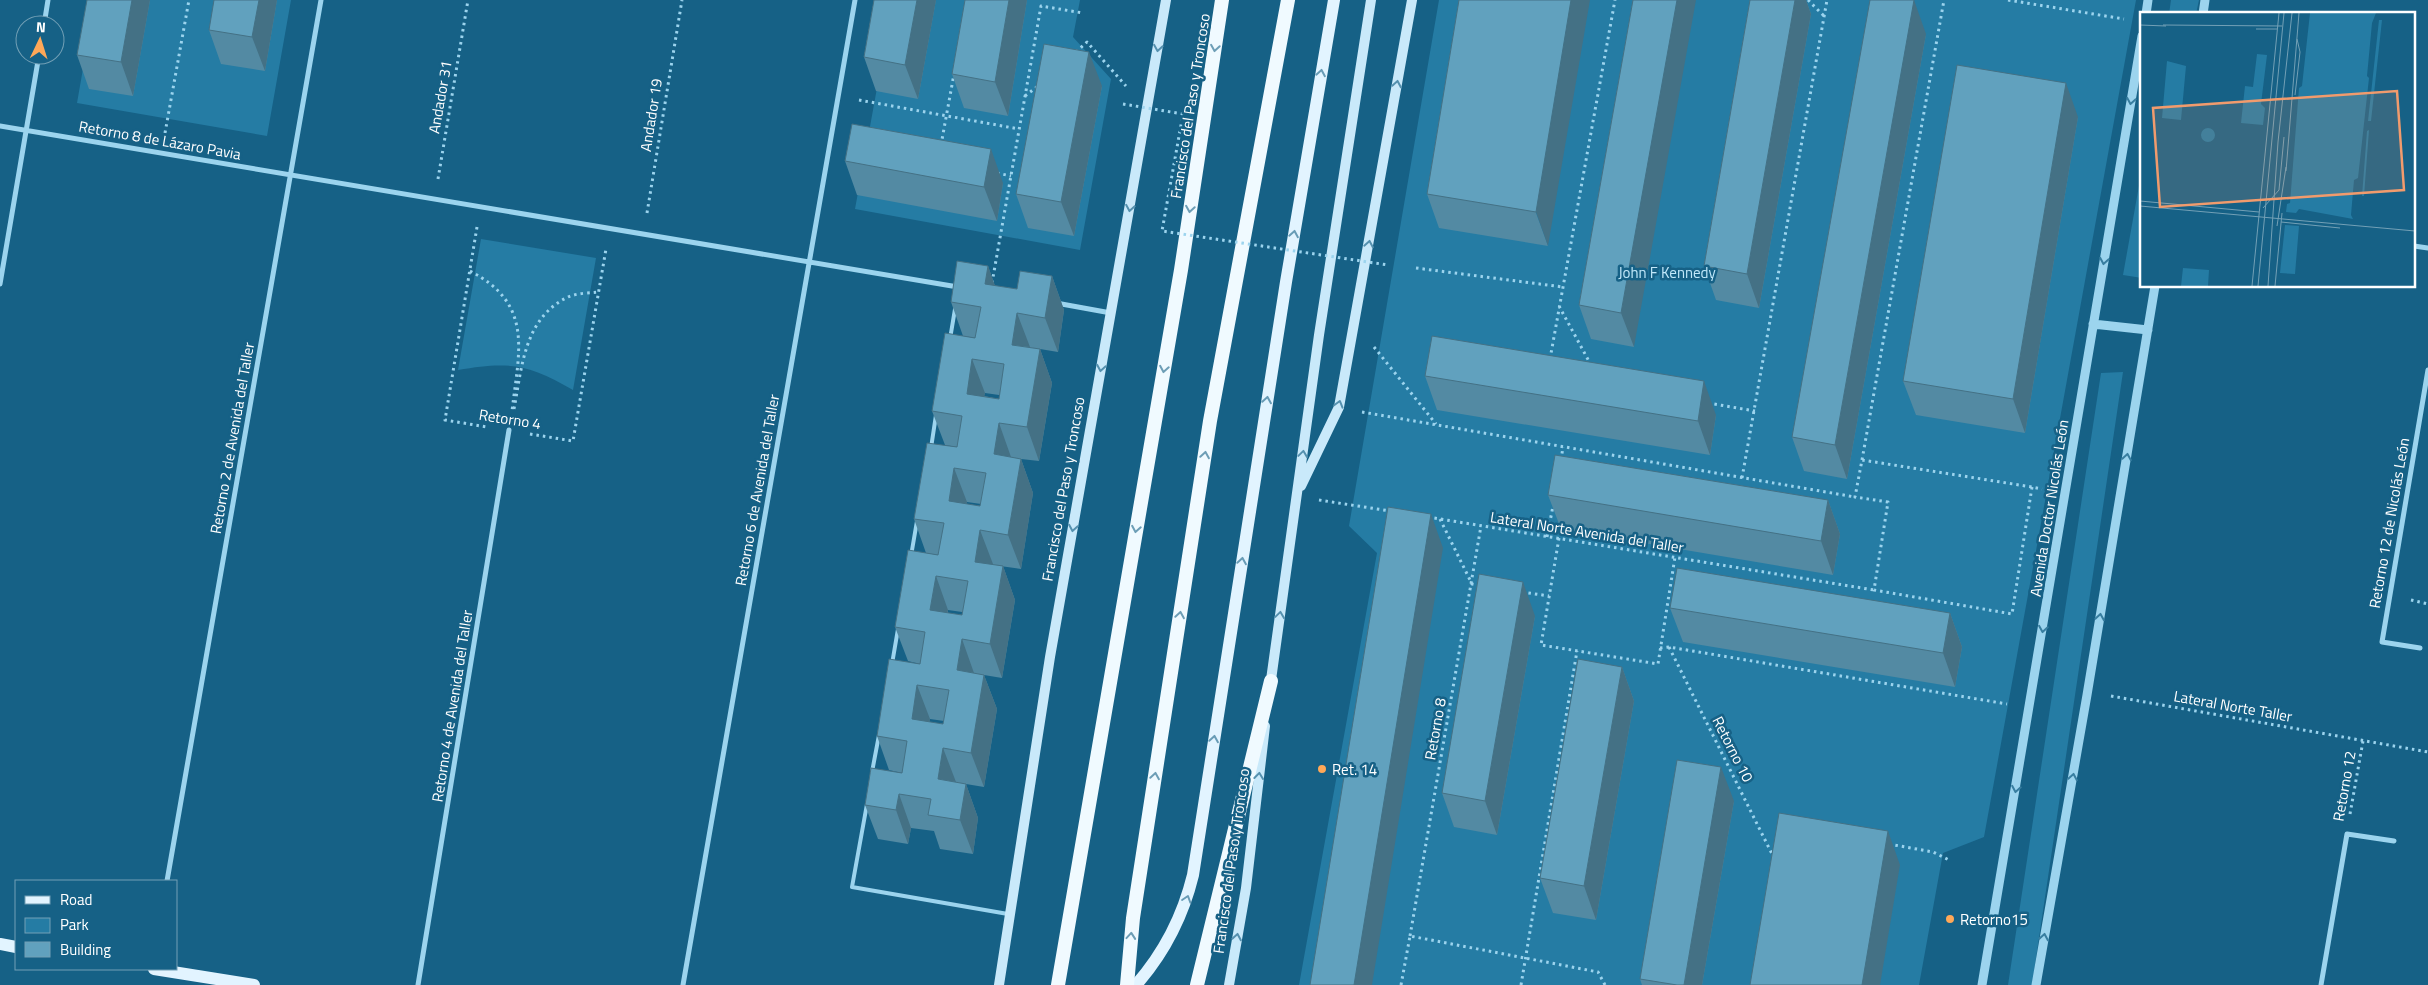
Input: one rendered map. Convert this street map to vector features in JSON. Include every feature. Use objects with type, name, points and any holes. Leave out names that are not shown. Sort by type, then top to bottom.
[{"type":"highway","name":"Francisco del Paso y Troncoso","points":[[1058,985],[1181,270],[1222,0]]},
{"type":"highway","points":[[1127,985],[1133,918],[1210,421],[1288,0]]},
{"type":"highway","points":[[1197,985],[1271,681]]},
{"type":"main road","name":"Francisco del Paso y Troncoso","points":[[999,985],[1050,657],[1166,0]]},
{"type":"main road","points":[[1136,985],[1153,966],[1177,924],[1187,899],[1193,875],[1286,282],[1334,0]]},
{"type":"main road","name":"Francisco del Paso y Troncoso","points":[[1229,985],[1246,888],[1271,681],[1297,496],[1371,0]]},
{"type":"main road","points":[[1297,496],[1339,407],[1412,0]]},
{"type":"main road","points":[[0,944],[15,947]]},
{"type":"main road","points":[[160,970],[254,985]]},
{"type":"street","points":[[46,15],[48,0]]},
{"type":"street","name":"Retorno 2 de Avenida del Taller","points":[[167,880],[321,0]]},
{"type":"street","name":"Retorno 6 de Avenida del Taller","points":[[683,985],[855,0]]},
{"type":"street","name":"Avenida Doctor Nicolás León","points":[[1982,985],[2140,48]]},
{"type":"street","points":[[0,284],[37,65]]},
{"type":"street","name":"Retorno 8 de Lázaro Pavia","points":[[0,126],[990,293]]},
{"type":"street","points":[[2036,985],[2087,695],[2155,288]]},
{"type":"street","points":[[1046,302],[1111,312]]},
{"type":"street","points":[[2093,324],[2148,330]]},
{"type":"street","name":"Retorno 12 de Nicolás León","points":[[2420,648],[2382,642],[2428,370]]},
{"type":"street","name":"Retorno 4 de Avenida del Taller","points":[[418,985],[509,430]]},
{"type":"street","points":[[2321,985],[2346,834],[2394,841]]},
{"type":"lane","points":[[958,297],[959,287]]},
{"type":"lane","points":[[949,346],[956,307]]},
{"type":"lane","points":[[929,454],[938,405]]},
{"type":"lane","points":[[910,562],[919,513]]},
{"type":"lane","points":[[891,670],[899,621]]},
{"type":"lane","points":[[871,778],[880,729]]},
{"type":"lane","points":[[868,798],[852,886],[1011,915]]},
{"type":"path","points":[[162,153],[189,0]]},
{"type":"path","name":"Andador 31","points":[[435,199],[468,0]]},
{"type":"path","name":"Andador 19","points":[[643,234],[682,0]]},
{"type":"path","points":[[1548,367],[1615,0]]},
{"type":"path","points":[[1808,0],[1824,17]]},
{"type":"path","points":[[1742,478],[1827,0]]},
{"type":"path","points":[[1856,497],[1944,0]]},
{"type":"path","points":[[2008,0],[2128,20]]},
{"type":"path","points":[[990,293],[1041,6],[1083,13]]},
{"type":"path","points":[[1073,54],[1087,42],[1126,86],[1123,104],[1183,114],[1162,231],[1388,265]]},
{"type":"path","points":[[940,153],[955,67]]},
{"type":"path","points":[[1025,97],[1039,85]]},
{"type":"path","points":[[839,96],[1019,128]]},
{"type":"path","points":[[993,173],[1011,176]]},
{"type":"path","name":"Retorno 4","points":[[481,207],[445,420],[573,441],[609,228]]},
{"type":"path","points":[[1416,268],[1562,286]]},
{"type":"path","points":[[470,271],[490,281],[513,310],[520,339],[509,430]]},
{"type":"path","points":[[509,430],[528,340],[545,313],[569,296],[598,292]]},
{"type":"path","points":[[1559,306],[1593,369]]},
{"type":"path","points":[[1374,347],[1437,426]]},
{"type":"path","points":[[1707,403],[1754,411]]},
{"type":"path","points":[[1339,407],[1437,426],[1888,502],[1874,590]]},
{"type":"path","points":[[1560,465],[1563,447]]},
{"type":"path","name":"Lateral Norte Avenida del Taller","points":[[1421,516],[2012,614],[2032,487],[1862,460]]},
{"type":"path","points":[[1297,496],[1392,511]]},
{"type":"path","points":[[1547,537],[1554,501]]},
{"type":"path","points":[[1440,519],[1472,584],[1491,587]]},
{"type":"path","name":"Retorno 8","points":[[1401,985],[1481,526]]},
{"type":"path","points":[[1559,538],[1541,645],[1658,664],[1675,558]]},
{"type":"path","points":[[1520,592],[1549,596]]},
{"type":"path","points":[[1660,648],[1669,647],[2030,708]]},
{"type":"path","name":"Retorno 10","points":[[1669,647],[1776,861],[1778,852]]},
{"type":"path","points":[[1520,985],[1577,651]]},
{"type":"path","name":"Lateral Norte Taller","points":[[2087,695],[2123,697],[2428,752]]},
{"type":"path","name":"Retorno 12","points":[[2346,834],[2363,741]]},
{"type":"path","points":[[1886,844],[1933,852],[1949,860]]},
{"type":"path","points":[[1410,936],[1598,972],[1605,985]]},
{"type":"green space","points":[[95,0],[291,0],[267,136],[77,103]]},
{"type":"green space","points":[[893,0],[1080,0],[1073,37],[1111,79],[1080,250],[855,209]]},
{"type":"green space","name":"John F Kennedy","points":[[1439,0],[2136,0],[1984,837],[1943,853],[1919,985],[1299,985],[1377,553],[1349,526]]},
{"type":"green space","points":[[2171,0],[2199,0],[2196,12],[2169,12]]},
{"type":"green space","points":[[2140,180],[2140,278],[2123,275]]},
{"type":"green space","points":[[481,239],[596,258],[573,390],[544,375],[518,367],[491,366],[458,370]]},
{"type":"green space","points":[[2123,372],[2032,985],[2008,985],[2101,373]]},
{"type":"building","points":[[87,0],[132,0],[121,62],[77,55]]},
{"type":"building","points":[[214,0],[259,0],[252,37],[209,30]]},
{"type":"building","points":[[874,0],[917,0],[905,65],[864,57]]},
{"type":"building","points":[[965,0],[1009,0],[995,82],[952,74]]},
{"type":"building","points":[[1459,0],[1571,0],[1536,212],[1427,194]]},
{"type":"building","points":[[1633,0],[1677,0],[1621,313],[1579,305]]},
{"type":"building","points":[[1750,0],[1795,0],[1747,274],[1704,266]]},
{"type":"building","points":[[1870,0],[1914,0],[1835,445],[1792,437]]},
{"type":"building","points":[[1044,44],[1089,52],[1061,202],[1016,194]]},
{"type":"building","points":[[1957,65],[2066,83],[2013,399],[1903,381]]},
{"type":"building","points":[[852,124],[991,149],[984,187],[845,161]]},
{"type":"building","points":[[957,261],[988,266],[985,284],[1017,289],[1020,271],[1052,276],[1045,318],[1017,313],[1012,345],[1040,349],[1027,427],[999,423],[994,454],[1021,459],[1008,535],[980,530],[975,562],[1003,566],[990,644],[962,639],[957,670],[984,675],[971,753],[943,748],[938,779],[966,784],[960,820],[928,815],[931,799],[899,794],[896,810],[865,805],[871,768],[902,773],[907,741],[877,736],[889,659],[920,664],[925,632],[895,627],[908,550],[938,555],[944,523],[914,519],[927,443],[957,447],[962,416],[932,411],[945,333],[975,338],[981,307],[951,302]],"holes":[[[972,359],[1004,364],[999,399],[967,394]],[[954,468],[986,473],[980,506],[949,501]],[[936,576],[968,581],[962,615],[930,610]],[[917,685],[949,690],[943,724],[912,719]]]},
{"type":"building","points":[[1432,336],[1704,381],[1698,421],[1425,376]]},
{"type":"building","points":[[1555,455],[1828,500],[1821,541],[1548,495]]},
{"type":"building","points":[[1388,507],[1431,514],[1354,985],[1310,985]]},
{"type":"building","points":[[1677,568],[1950,613],[1943,653],[1670,608]]},
{"type":"building","points":[[1479,574],[1523,582],[1485,801],[1442,793]]},
{"type":"building","points":[[1578,659],[1622,667],[1584,886],[1540,878]]},
{"type":"building","points":[[1677,760],[1721,767],[1684,985],[1640,979]]},
{"type":"building","points":[[1779,813],[1888,831],[1862,985],[1750,985]]},
{"type":"place","name":"Ret. 14","points":[[1322,769]]},
{"type":"place","name":"Retorno15","points":[[1950,919]]}]
